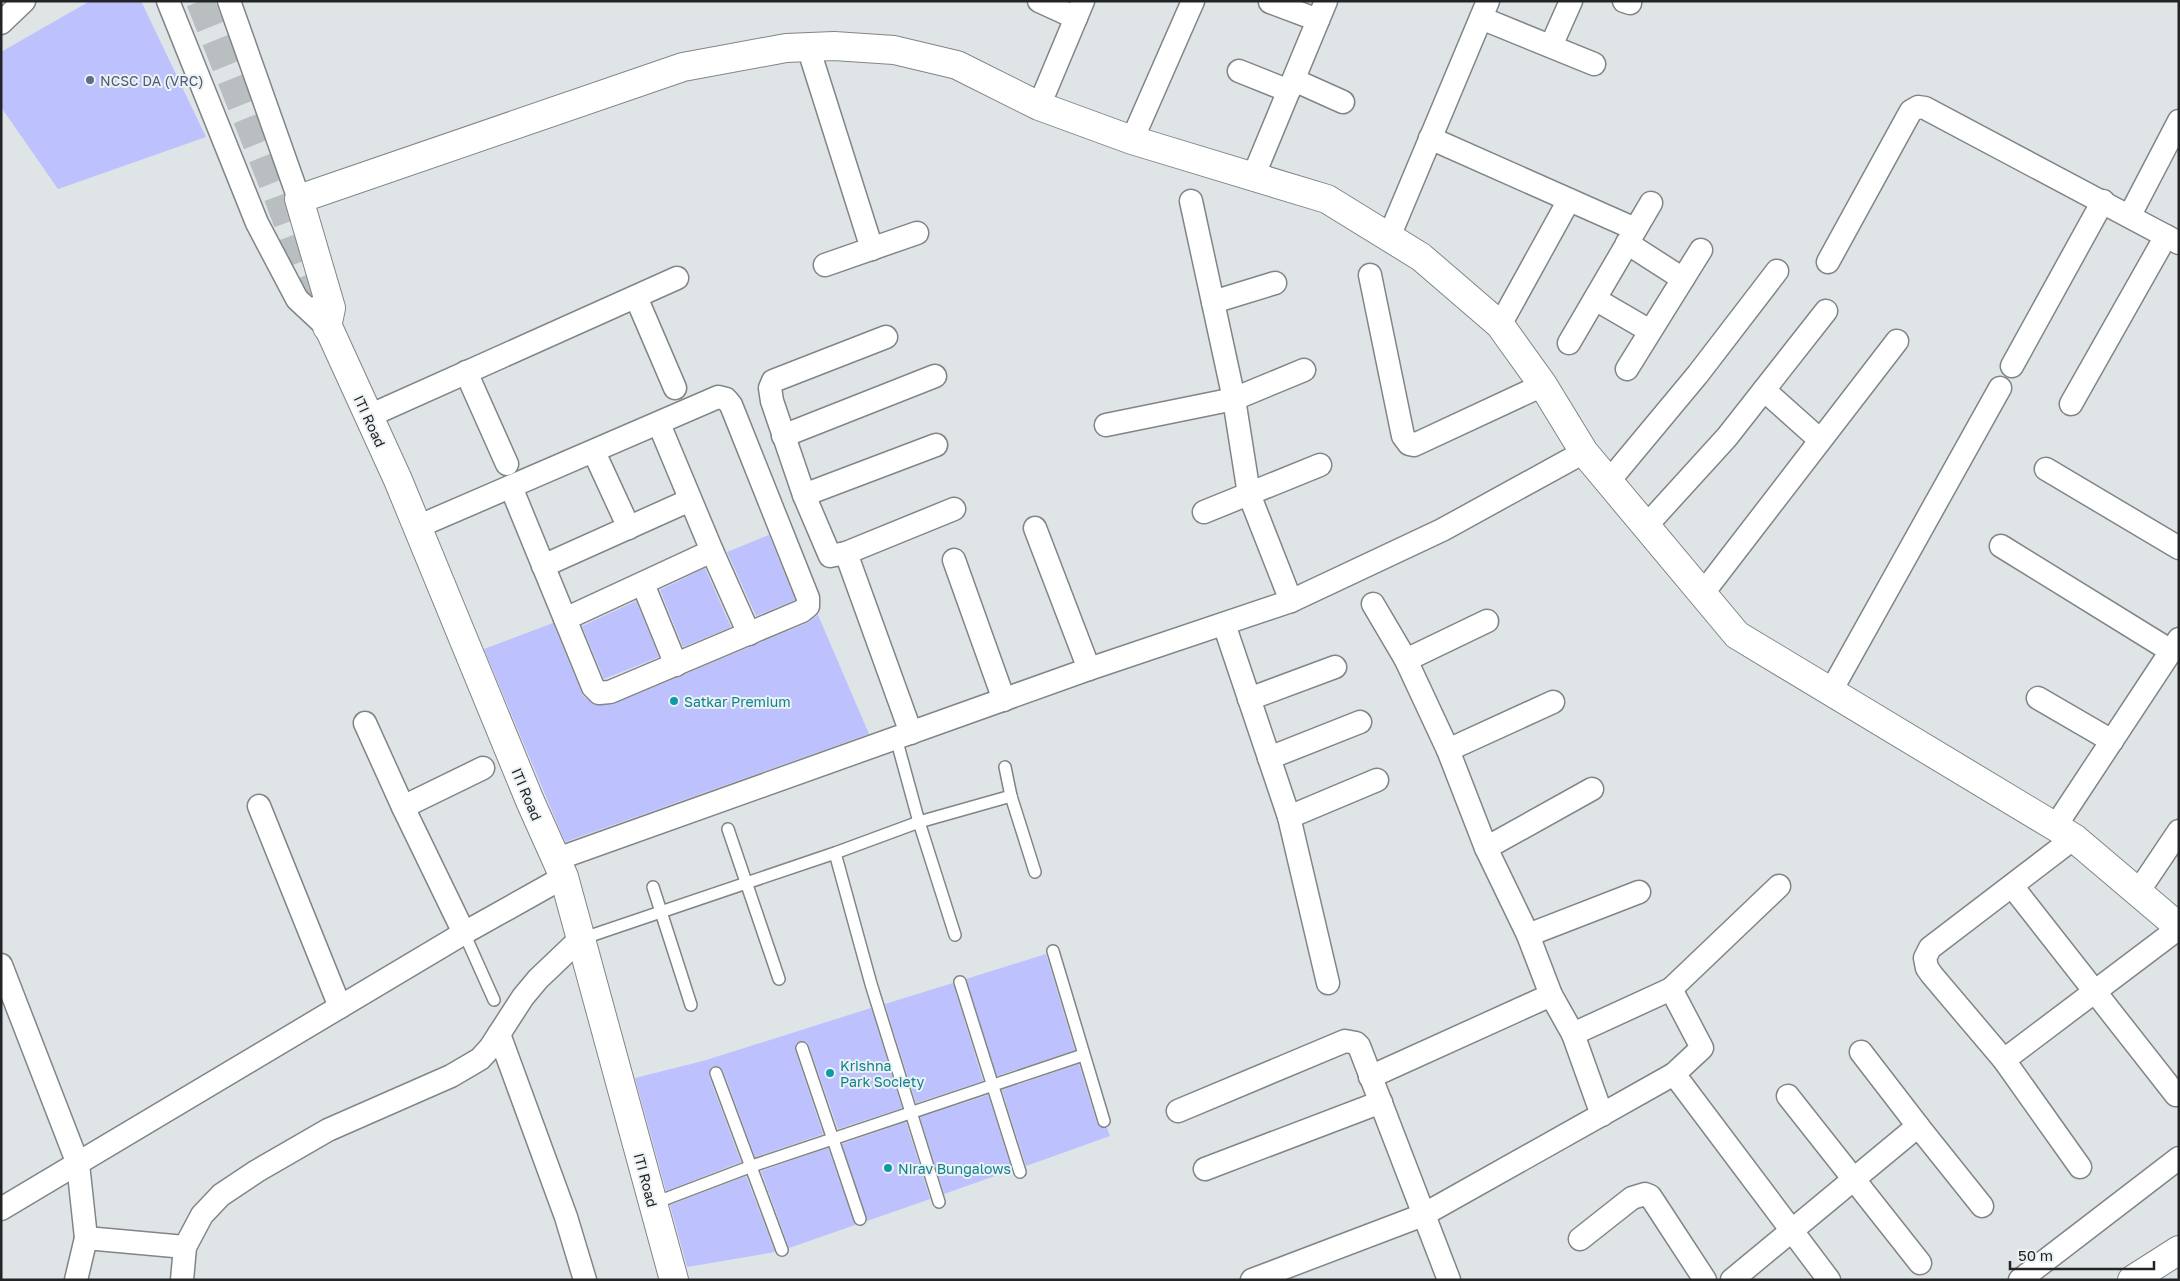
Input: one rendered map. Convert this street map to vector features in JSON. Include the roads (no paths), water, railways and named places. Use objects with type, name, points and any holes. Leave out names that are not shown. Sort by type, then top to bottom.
[{"type":"street","points":[[1,23],[24,1]]},
{"type":"street","points":[[168,1],[257,223],[297,299],[327,327]]},
{"type":"street","points":[[229,1],[298,200],[331,308],[327,327]]},
{"type":"street","points":[[1039,1],[1080,9],[1039,106]]},
{"type":"street","points":[[1132,140],[1193,1]]},
{"type":"street","points":[[1551,46],[1570,1]]},
{"type":"street","points":[[1253,176],[1322,11],[1270,2]]},
{"type":"street","points":[[1389,237],[1484,10],[1551,46],[1594,64]]},
{"type":"street","points":[[298,200],[683,67],[786,48],[834,46],[894,50],[957,66],[1039,106],[1132,140],[1327,200],[1420,257],[1500,324],[1543,385],[1584,452],[1737,635],[2064,832],[2179,928],[2004,1060]]},
{"type":"street","points":[[808,48],[872,249]]},
{"type":"street","points":[[1239,71],[1343,102]]},
{"type":"street","points":[[1828,262],[1906,118],[1911,111],[1918,107],[1925,108],[2130,215],[2172,239],[2071,404]]},
{"type":"street","points":[[2130,215],[2179,121]]},
{"type":"street","points":[[1430,138],[1568,200],[1631,236],[1683,279]]},
{"type":"street","points":[[1500,324],[1568,200]]},
{"type":"street","points":[[1191,201],[1234,399],[1249,494],[1291,601]]},
{"type":"street","points":[[2012,366],[2103,201]]},
{"type":"street","points":[[1569,343],[1651,203]]},
{"type":"street","points":[[825,265],[917,233]]},
{"type":"street","points":[[1627,369],[1701,250]]},
{"type":"street","points":[[1609,482],[1698,374],[1777,270]]},
{"type":"street","points":[[1370,275],[1403,436],[1409,444],[1414,445],[1543,385]]},
{"type":"street","points":[[369,416],[677,278]]},
{"type":"street","points":[[1213,302],[1275,283]]},
{"type":"street","name":"ITI Road","points":[[314,294],[327,327],[369,416],[530,801],[560,868],[674,1280]]},
{"type":"street","points":[[636,297],[675,388]]},
{"type":"street","points":[[1595,299],[1650,331]]},
{"type":"street","points":[[1646,526],[1727,437],[1826,311]]},
{"type":"street","points":[[886,337],[773,381],[770,388],[783,436],[804,495],[830,556],[846,553],[954,509]]},
{"type":"street","points":[[1702,594],[1896,341]]},
{"type":"street","points":[[1106,425],[1234,399],[1304,370]]},
{"type":"street","points":[[466,372],[507,464]]},
{"type":"street","points":[[783,436],[935,376]]},
{"type":"street","points":[[1831,691],[2000,388]]},
{"type":"street","points":[[1764,390],[1820,440]]},
{"type":"street","points":[[417,528],[511,487],[659,424],[718,397],[726,399],[731,405],[808,598],[808,606],[802,612],[676,665],[610,692],[599,693],[593,687],[511,487]]},
{"type":"street","points":[[659,424],[749,634]]},
{"type":"street","points":[[804,495],[936,445]]},
{"type":"street","points":[[594,452],[629,528]]},
{"type":"street","points":[[1,1209],[464,933],[560,868],[903,736],[1089,669],[1291,601],[1442,530],[1584,452]]},
{"type":"street","points":[[1204,512],[1320,465]]},
{"type":"street","points":[[2046,469],[2179,548]]},
{"type":"street","points":[[543,566],[690,500]]},
{"type":"street","points":[[1035,528],[1089,669]]},
{"type":"street","points":[[2001,546],[2175,645],[2112,741],[2064,832],[2012,886],[1930,948],[1925,958],[1927,968],[1932,975],[2004,1060],[2080,1167]]},
{"type":"street","points":[[565,619],[712,551]]},
{"type":"street","points":[[846,553],[903,736]]},
{"type":"street","points":[[954,560],[1004,700]]},
{"type":"street","points":[[643,584],[676,665]]},
{"type":"street","points":[[1373,604],[1406,660],[1448,750],[1486,848],[1528,935],[1551,995],[1573,1034],[1602,1115]]},
{"type":"street","points":[[1406,660],[1487,621]]},
{"type":"street","points":[[1224,624],[1290,817],[1328,983]]},
{"type":"street","points":[[1249,700],[1335,667]]},
{"type":"street","points":[[2038,698],[2112,741]]},
{"type":"street","points":[[1448,750],[1553,702]]},
{"type":"street","points":[[1269,758],[1360,722]]},
{"type":"street","points":[[365,723],[464,933]]},
{"type":"street","points":[[403,807],[483,768]]},
{"type":"street","points":[[1290,817],[1377,780]]},
{"type":"street","points":[[1486,848],[1592,789]]},
{"type":"street","points":[[260,806],[340,1007]]},
{"type":"street","points":[[2138,892],[2179,831]]},
{"type":"street","points":[[1573,1034],[1672,989],[1779,886]]},
{"type":"street","points":[[2012,886],[2176,1095]]},
{"type":"street","points":[[1528,935],[1639,892]]},
{"type":"street","points":[[182,1280],[185,1247],[202,1215],[221,1195],[257,1171],[328,1130],[468,1067],[490,1048],[523,996],[580,939]]},
{"type":"street","points":[[1,965],[78,1164],[86,1238],[76,1280]]},
{"type":"street","points":[[1252,1280],[1304,1270],[1423,1215],[1674,1074],[1702,1048],[1672,989]]},
{"type":"street","points":[[1370,1077],[1551,995]]},
{"type":"street","points":[[499,1034],[566,1217],[586,1280]]},
{"type":"street","points":[[1178,1111],[1345,1041],[1352,1041],[1359,1046],[1449,1280]]},
{"type":"street","points":[[1861,1052],[1982,1206]]},
{"type":"street","points":[[1674,1074],[1829,1280]]},
{"type":"street","points":[[1788,1096],[1920,1263]]},
{"type":"street","points":[[1205,1169],[1380,1102]]},
{"type":"street","points":[[1732,1280],[1918,1126]]},
{"type":"street","points":[[2020,1280],[2179,1158]]},
{"type":"street","points":[[1580,1239],[1632,1198],[1645,1194],[1650,1196],[1705,1280]]},
{"type":"street","points":[[86,1238],[185,1247]]},
{"type":"street","points":[[2132,1280],[2179,1250]]},
{"type":"lane","points":[[903,736],[919,822],[955,935]]},
{"type":"lane","points":[[1004,767],[1035,872]]},
{"type":"lane","points":[[580,939],[835,853],[919,822],[1011,796]]},
{"type":"lane","points":[[728,829],[778,979]]},
{"type":"lane","points":[[835,853],[870,984],[939,1202]]},
{"type":"lane","points":[[653,888],[691,1005]]},
{"type":"lane","points":[[464,933],[494,1000]]},
{"type":"lane","points":[[1053,952],[1104,1121]]},
{"type":"lane","points":[[960,982],[1020,1172]]},
{"type":"lane","points":[[802,1048],[860,1218]]},
{"type":"lane","points":[[652,1204],[752,1166],[1083,1055]]},
{"type":"lane","points":[[716,1073],[782,1250]]},
{"type":"tunnel","points":[[200,1],[275,189],[314,294]]},
{"type":"place","name":"NCSC DA (VRC)","points":[[90,80]]},
{"type":"place","name":"Satkar Premium","points":[[674,701]]},
{"type":"place","name":"Krishna Park Society","points":[[830,1073]]},
{"type":"place","name":"Nirav Bungalows","points":[[888,1168]]}]
